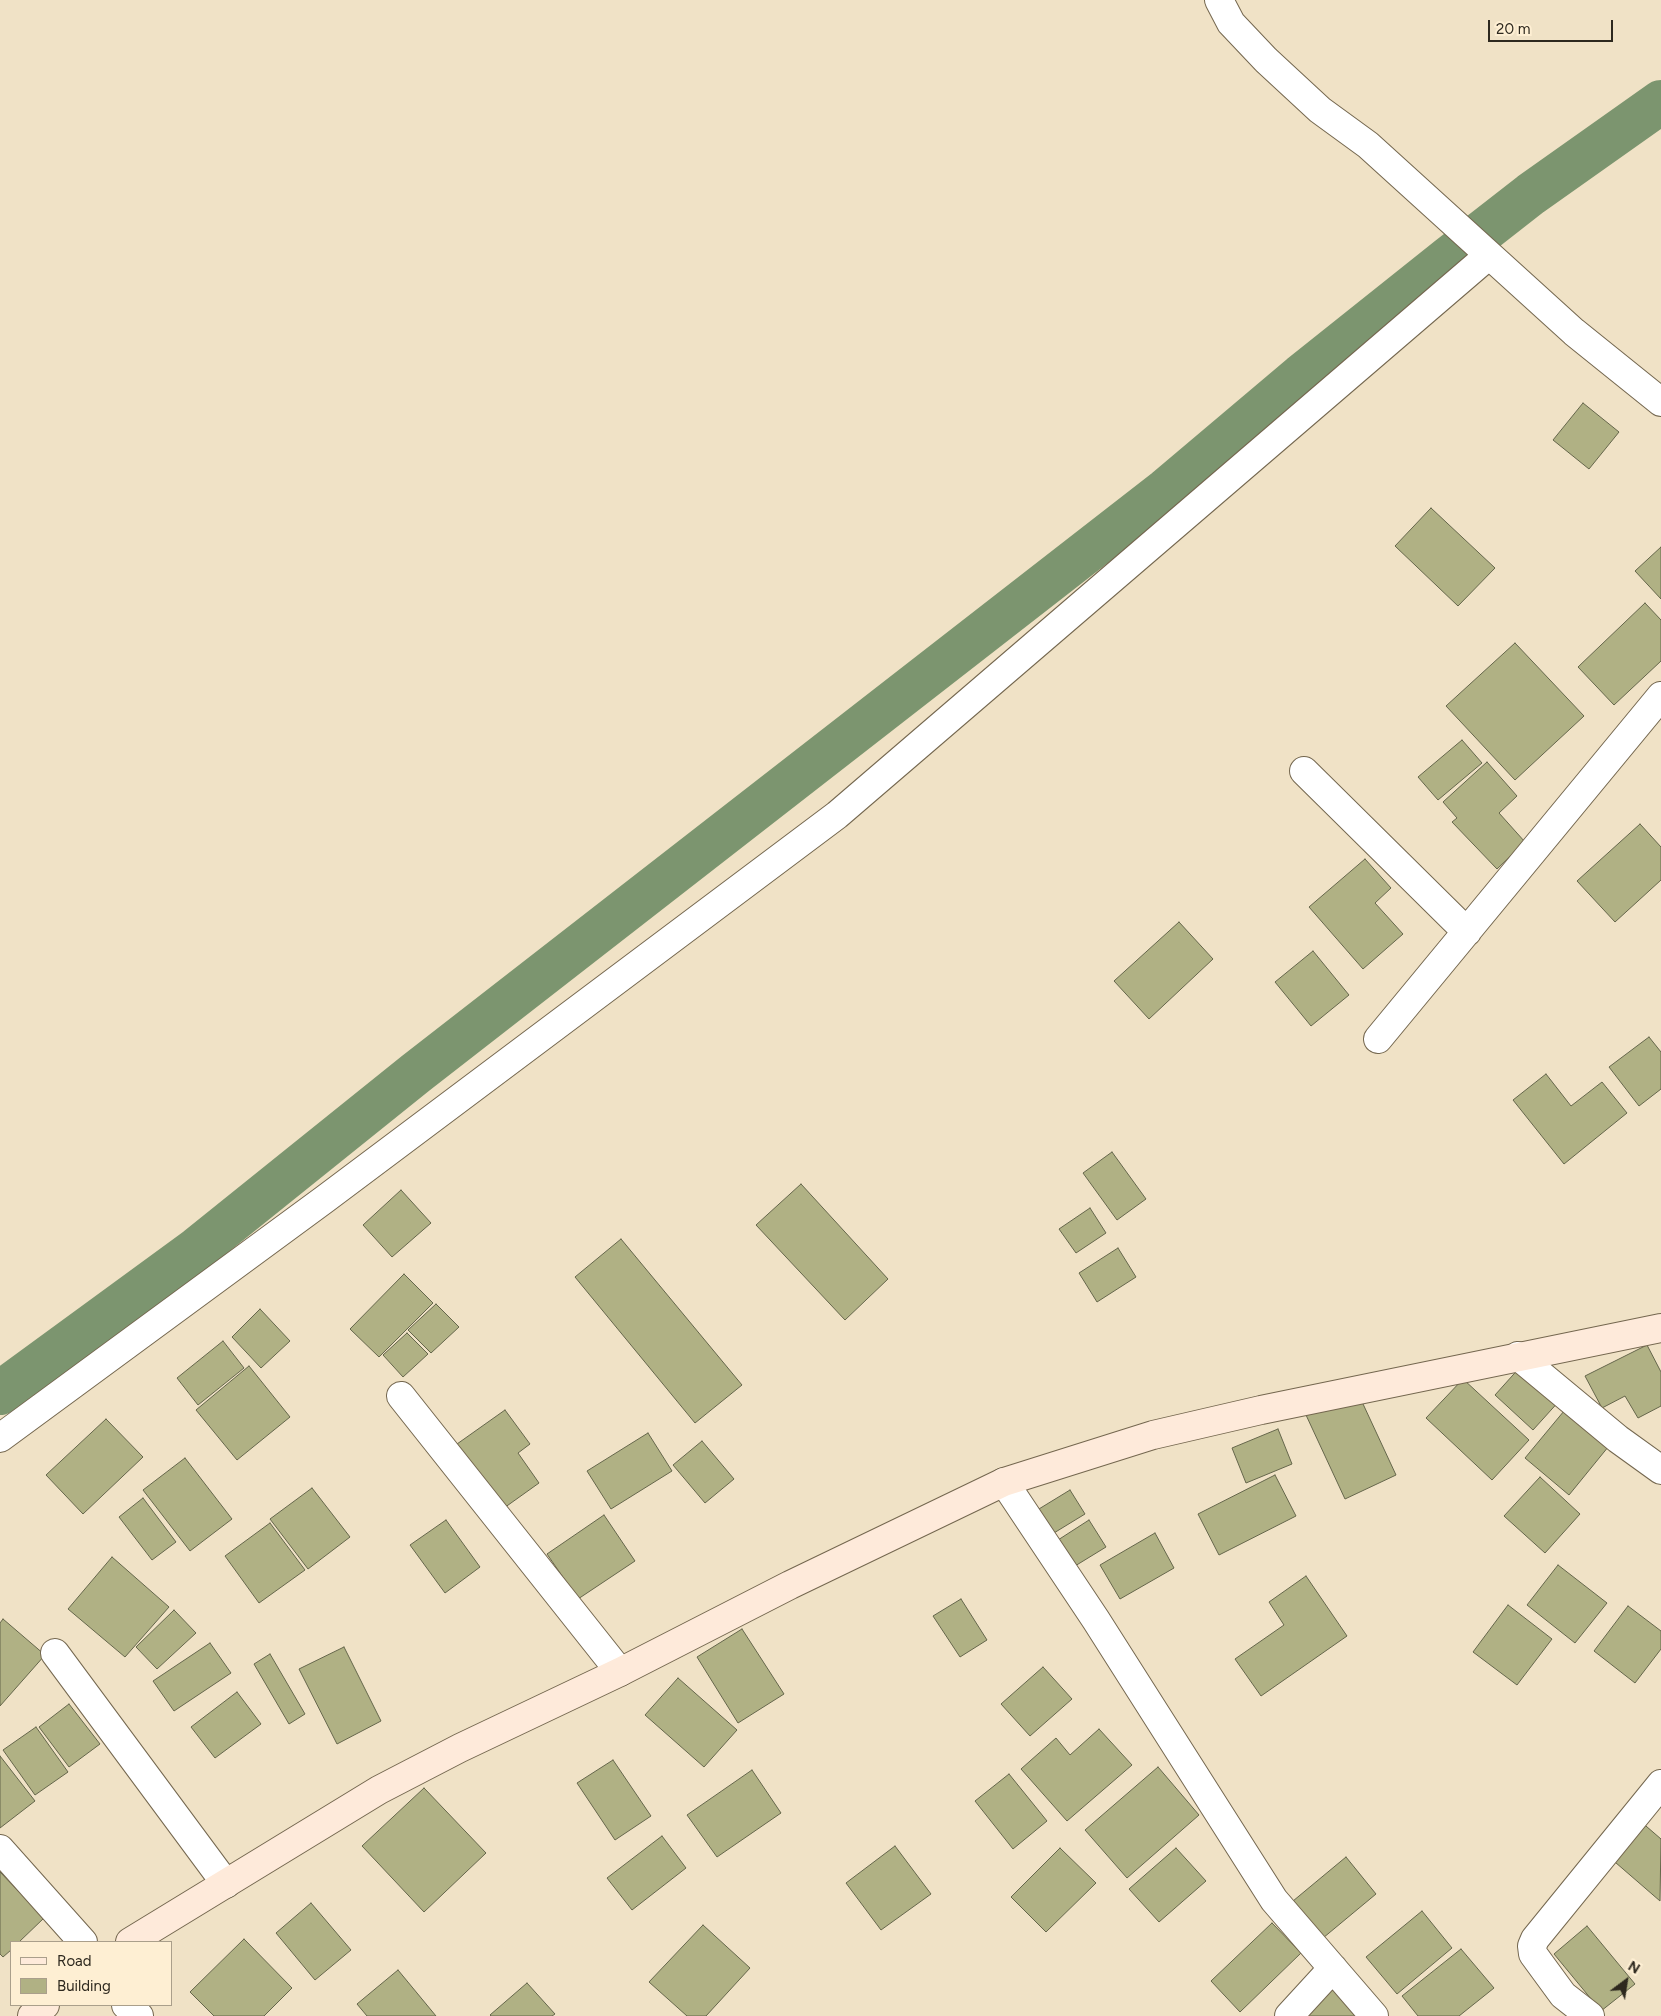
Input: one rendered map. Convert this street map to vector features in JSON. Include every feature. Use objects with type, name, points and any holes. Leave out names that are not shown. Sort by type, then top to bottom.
[{"type":"street","points":[[1219,0],[1231,23],[1266,60],[1320,110],[1368,146],[1478,246],[1524,284],[1574,332],[1661,402]]},
{"type":"street","points":[[0,1438],[317,1204],[837,815],[1478,246]]},
{"type":"street","points":[[1378,1039],[1661,696]]},
{"type":"street","points":[[1304,771],[1467,932]]},
{"type":"street","points":[[132,1941],[379,1790],[460,1748],[620,1672],[790,1586],[1004,1482],[1153,1435],[1518,1356],[1661,1328]]},
{"type":"street","points":[[1518,1356],[1618,1439],[1661,1470]]},
{"type":"street","points":[[401,1396],[620,1672]]},
{"type":"street","points":[[1004,1482],[1096,1620],[1274,1900],[1374,2016]]},
{"type":"street","points":[[55,1654],[226,1884]]},
{"type":"street","points":[[1590,2016],[1563,1995],[1533,1954],[1532,1946],[1536,1938],[1661,1784]]},
{"type":"street","points":[[0,1849],[81,1941]]},
{"type":"street","points":[[1289,2016],[1333,1968]]},
{"type":"street","points":[[32,2016],[44,2006]]},
{"type":"street","points":[[127,2006],[139,2016]]},
{"type":"building","points":[[1583,403],[1619,432],[1589,469],[1553,440]]},
{"type":"building","points":[[1431,508],[1495,568],[1458,606],[1395,546]]},
{"type":"building","points":[[1661,547],[1661,599],[1635,571]]},
{"type":"building","points":[[1645,603],[1661,620],[1661,661],[1614,705],[1578,667]]},
{"type":"building","points":[[1515,643],[1584,716],[1515,780],[1446,706]]},
{"type":"building","points":[[1462,740],[1482,763],[1438,800],[1418,777]]},
{"type":"building","points":[[1487,762],[1517,796],[1499,813],[1525,842],[1497,869],[1452,822],[1457,818],[1443,802]]},
{"type":"building","points":[[1640,824],[1661,847],[1661,880],[1615,922],[1577,881]]},
{"type":"building","points":[[1365,859],[1391,888],[1375,903],[1403,934],[1363,969],[1309,907]]},
{"type":"building","points":[[1179,922],[1213,959],[1149,1019],[1114,981]]},
{"type":"building","points":[[1313,951],[1349,995],[1311,1026],[1275,982]]},
{"type":"building","points":[[1649,1037],[1661,1052],[1661,1089],[1639,1106],[1609,1067]]},
{"type":"building","points":[[1546,1074],[1571,1106],[1602,1082],[1627,1113],[1564,1164],[1513,1100]]},
{"type":"building","points":[[1112,1152],[1146,1199],[1117,1220],[1083,1173]]},
{"type":"building","points":[[801,1184],[888,1279],[845,1320],[756,1225]]},
{"type":"building","points":[[401,1190],[431,1223],[392,1257],[363,1225]]},
{"type":"building","points":[[1090,1208],[1106,1233],[1076,1253],[1059,1229]]},
{"type":"building","points":[[621,1239],[742,1385],[695,1423],[575,1277]]},
{"type":"building","points":[[1118,1248],[1136,1277],[1097,1302],[1079,1273]]},
{"type":"building","points":[[404,1274],[433,1303],[379,1357],[350,1329]]},
{"type":"building","points":[[436,1304],[459,1327],[431,1353],[408,1330]]},
{"type":"building","points":[[260,1309],[290,1341],[261,1368],[232,1337]]},
{"type":"building","points":[[407,1333],[428,1354],[403,1377],[383,1355]]},
{"type":"building","points":[[223,1341],[244,1368],[198,1405],[177,1378]]},
{"type":"building","points":[[1647,1345],[1661,1372],[1661,1406],[1638,1418],[1625,1396],[1602,1408],[1585,1376]]},
{"type":"building","points":[[1522,1365],[1561,1399],[1533,1430],[1495,1395]]},
{"type":"building","points":[[249,1366],[290,1417],[237,1460],[196,1410]]},
{"type":"building","points":[[1463,1379],[1529,1440],[1492,1480],[1426,1418]]},
{"type":"building","points":[[1357,1391],[1396,1475],[1345,1499],[1306,1415]]},
{"type":"building","points":[[1569,1405],[1613,1441],[1569,1495],[1525,1458]]},
{"type":"building","points":[[505,1410],[530,1444],[518,1453],[539,1483],[504,1508],[457,1444]]},
{"type":"building","points":[[106,1419],[143,1457],[83,1514],[46,1475]]},
{"type":"building","points":[[1278,1429],[1292,1464],[1246,1483],[1232,1448]]},
{"type":"building","points":[[648,1433],[672,1471],[611,1509],[587,1471]]},
{"type":"building","points":[[702,1441],[734,1479],[705,1503],[673,1465]]},
{"type":"building","points":[[185,1458],[232,1519],[190,1551],[143,1490]]},
{"type":"building","points":[[1275,1475],[1296,1516],[1219,1555],[1198,1514]]},
{"type":"building","points":[[1540,1477],[1580,1514],[1545,1553],[1504,1516]]},
{"type":"building","points":[[312,1488],[350,1537],[308,1569],[270,1519]]},
{"type":"building","points":[[1070,1490],[1085,1514],[1049,1536],[1034,1512]]},
{"type":"building","points":[[143,1498],[176,1542],[152,1560],[119,1517]]},
{"type":"building","points":[[604,1515],[635,1561],[578,1599],[547,1554]]},
{"type":"building","points":[[446,1520],[480,1567],[445,1593],[410,1545]]},
{"type":"building","points":[[1089,1520],[1106,1547],[1075,1566],[1058,1540]]},
{"type":"building","points":[[270,1523],[305,1570],[259,1603],[225,1556]]},
{"type":"building","points":[[1155,1533],[1174,1568],[1120,1599],[1100,1565]]},
{"type":"building","points":[[112,1557],[169,1607],[125,1657],[68,1609]]},
{"type":"building","points":[[1558,1565],[1607,1603],[1575,1643],[1527,1605]]},
{"type":"building","points":[[1306,1576],[1347,1636],[1261,1696],[1235,1659],[1284,1625],[1269,1602]]},
{"type":"building","points":[[961,1599],[987,1640],[960,1657],[933,1616]]},
{"type":"building","points":[[1508,1605],[1552,1639],[1517,1685],[1473,1652]]},
{"type":"building","points":[[1628,1606],[1661,1631],[1661,1649],[1635,1683],[1594,1651]]},
{"type":"building","points":[[174,1610],[196,1633],[157,1669],[136,1647]]},
{"type":"building","points":[[3,1619],[45,1655],[0,1706],[0,1623]]},
{"type":"building","points":[[742,1629],[784,1694],[738,1723],[697,1657]]},
{"type":"building","points":[[210,1643],[231,1673],[174,1711],[153,1681]]},
{"type":"building","points":[[344,1647],[381,1721],[337,1744],[299,1669]]},
{"type":"building","points":[[270,1654],[305,1714],[289,1724],[254,1664]]},
{"type":"building","points":[[1043,1667],[1072,1699],[1030,1736],[1001,1704]]},
{"type":"building","points":[[678,1678],[737,1730],[704,1767],[645,1715]]},
{"type":"building","points":[[237,1692],[261,1724],[215,1758],[191,1727]]},
{"type":"building","points":[[69,1704],[100,1744],[69,1767],[39,1727]]},
{"type":"building","points":[[36,1727],[68,1772],[35,1795],[3,1750]]},
{"type":"building","points":[[1099,1729],[1132,1765],[1067,1821],[1021,1769],[1056,1738],[1070,1755]]},
{"type":"building","points":[[0,1756],[35,1801],[0,1828]]},
{"type":"building","points":[[613,1760],[651,1816],[615,1840],[577,1783]]},
{"type":"building","points":[[1158,1767],[1199,1815],[1127,1878],[1085,1830]]},
{"type":"building","points":[[752,1770],[781,1813],[717,1857],[687,1815]]},
{"type":"building","points":[[1009,1774],[1047,1821],[1013,1849],[975,1801]]},
{"type":"building","points":[[424,1788],[486,1853],[424,1912],[362,1846]]},
{"type":"building","points":[[1639,1820],[1661,1839],[1660,1901],[1608,1856]]},
{"type":"building","points":[[662,1836],[686,1868],[632,1910],[607,1878]]},
{"type":"building","points":[[895,1846],[931,1894],[881,1930],[846,1883]]},
{"type":"building","points":[[1060,1848],[1096,1883],[1046,1932],[1011,1897]]},
{"type":"building","points":[[1176,1848],[1206,1881],[1159,1922],[1129,1889]]},
{"type":"building","points":[[1346,1857],[1376,1894],[1323,1938],[1293,1901]]},
{"type":"building","points":[[0,1872],[44,1918],[20,1941],[10,1941],[10,1951],[3,1957],[0,1954]]},
{"type":"building","points":[[311,1903],[351,1950],[315,1980],[276,1933]]},
{"type":"building","points":[[1422,1911],[1452,1948],[1397,1994],[1366,1957]]},
{"type":"building","points":[[1272,1923],[1301,1953],[1240,2012],[1211,1981]]},
{"type":"building","points":[[703,1925],[750,1968],[706,2016],[687,2016],[649,1982]]},
{"type":"building","points":[[1587,1926],[1635,1984],[1601,2011],[1554,1954]]},
{"type":"building","points":[[244,1939],[292,1988],[264,2016],[214,2016],[190,1992]]},
{"type":"building","points":[[1461,1949],[1494,1988],[1459,2016],[1418,2016],[1402,1996]]},
{"type":"building","points":[[398,1970],[436,2016],[367,2016],[357,2004]]},
{"type":"building","points":[[527,1983],[555,2014],[552,2016],[490,2015]]},
{"type":"building","points":[[1327,1984],[1360,2016],[1296,2016]]},
{"type":"waterway","points":[[0,1393],[197,1249],[416,1073],[1166,490],[1301,376],[1449,258],[1531,194],[1661,102]]}]
